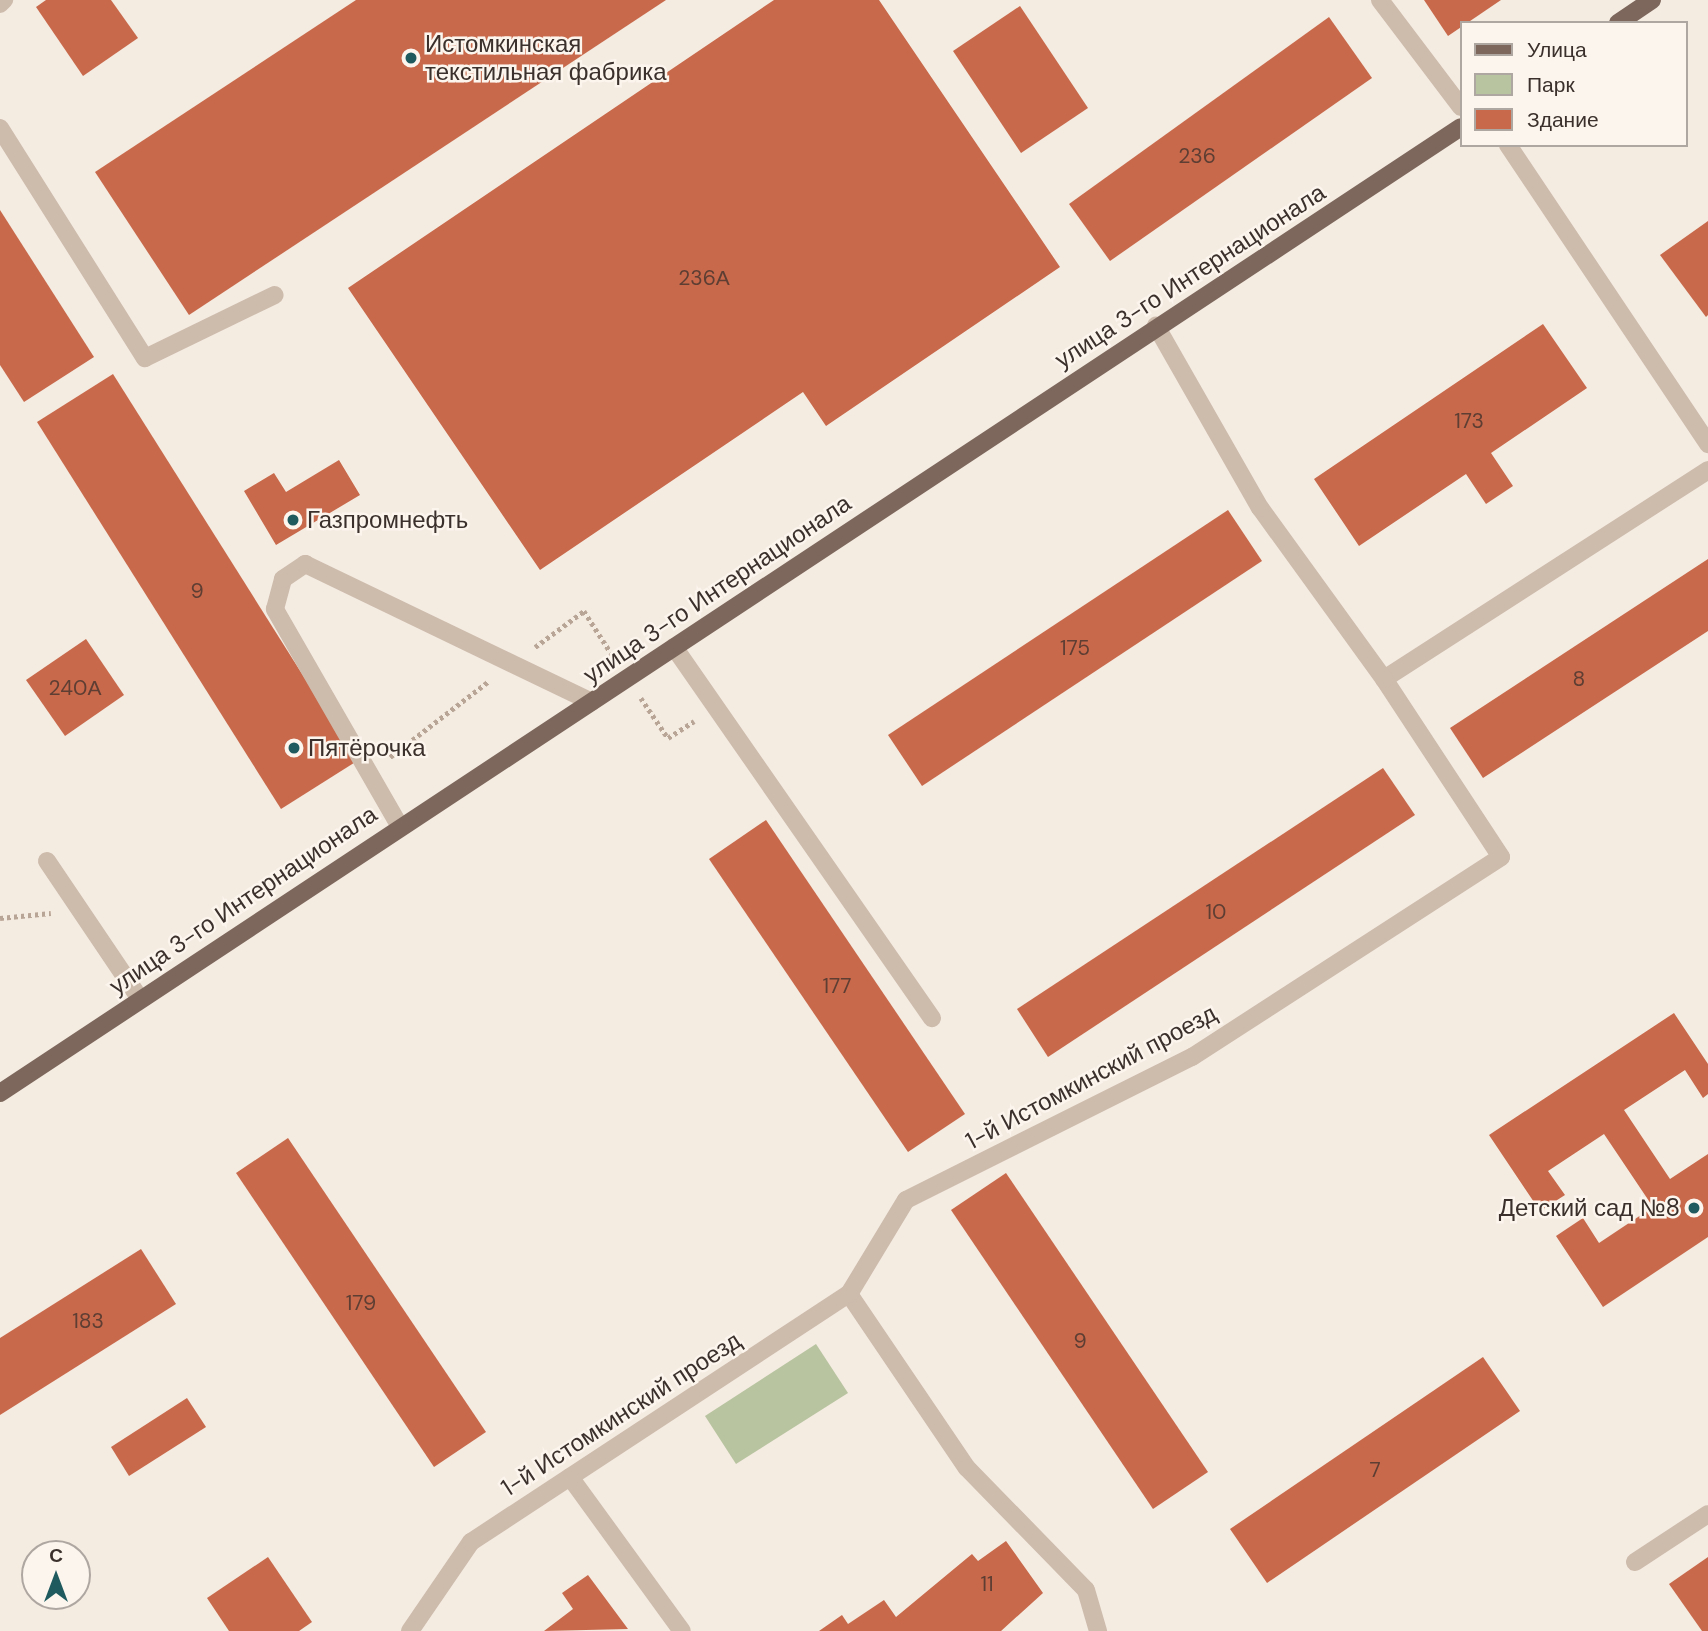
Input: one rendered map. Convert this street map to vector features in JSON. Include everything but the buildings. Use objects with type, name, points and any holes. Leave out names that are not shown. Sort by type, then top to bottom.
[{"type":"main road","points":[[1621,21],[1653,0]]},
{"type":"main road","name":"улица 3-го Интернационала","points":[[0,1093],[399,825],[592,702],[1156,326],[1460,128]]},
{"type":"street","points":[[0,4],[4,0]]},
{"type":"street","points":[[1380,0],[1460,106]]},
{"type":"street","points":[[0,128],[145,358],[275,295]]},
{"type":"street","points":[[1509,147],[1708,444]]},
{"type":"street","name":"1-й Истомкинский проезд","points":[[410,1631],[471,1542],[849,1294],[906,1200],[1192,1058],[1502,857],[1384,679],[1260,508],[1156,326]]},
{"type":"street","points":[[1384,679],[1708,470]]},
{"type":"street","points":[[399,825],[275,609],[283,579],[305,564],[592,702]]},
{"type":"street","points":[[674,647],[932,1018]]},
{"type":"street","points":[[47,861],[140,999]]},
{"type":"street","points":[[849,1294],[967,1468],[1086,1590],[1098,1631]]},
{"type":"street","points":[[570,1477],[682,1631]]},
{"type":"street","points":[[1634,1562],[1708,1514]]},
{"type":"path","points":[[0,918],[80,911]]},
{"type":"green space","points":[[816,1344],[848,1393],[736,1464],[705,1416]]},
{"type":"place","name":"Истомкинская текстильная фабрика","points":[[411,58]]},
{"type":"place","name":"Газпромнефть","points":[[293,520]]},
{"type":"place","name":"Пятёрочка","points":[[294,748]]},
{"type":"place","name":"Детский сад №8","points":[[1694,1208]]}]
